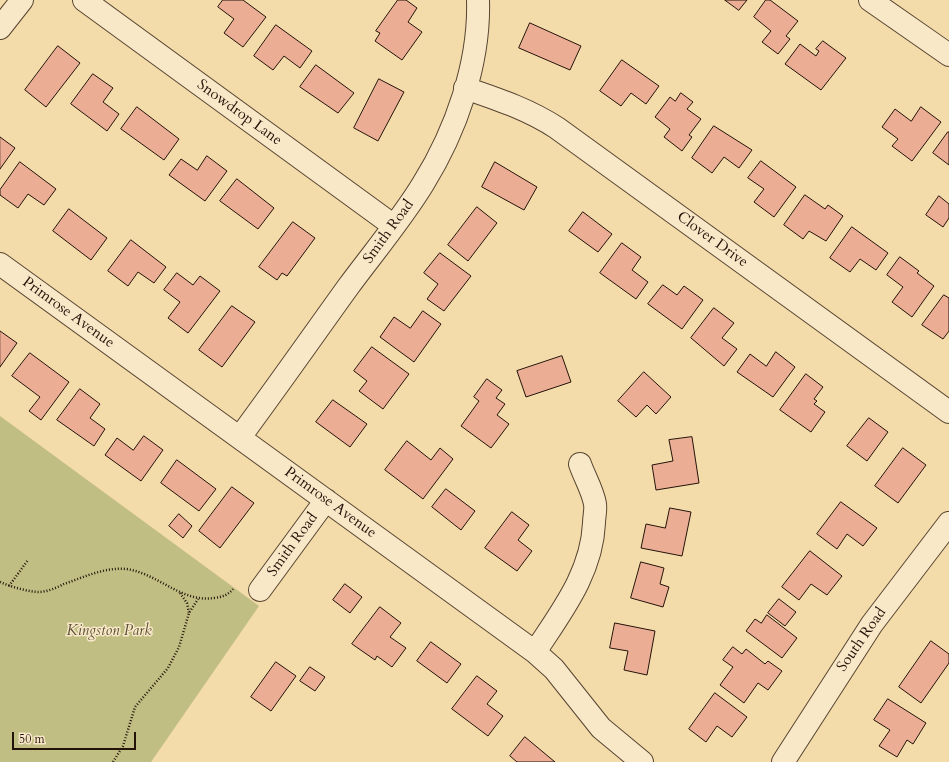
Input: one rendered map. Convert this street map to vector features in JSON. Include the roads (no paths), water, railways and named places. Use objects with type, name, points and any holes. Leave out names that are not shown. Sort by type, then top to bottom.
[{"type":"street","points":[[0,28],[22,0]]},
{"type":"street","name":"Snowdrop Lane","points":[[84,0],[394,226]]},
{"type":"street","name":"Smith Road","points":[[240,437],[394,226],[433,166],[452,126],[465,88],[474,50],[478,0]]},
{"type":"street","points":[[870,0],[949,55]]},
{"type":"street","name":"Clover Drive","points":[[465,88],[511,103],[532,112],[553,125],[949,412]]},
{"type":"street","name":"Primrose Avenue","points":[[0,264],[535,652],[554,669],[601,728],[642,762]]},
{"type":"street","points":[[535,652],[563,612],[582,576],[594,532],[595,504],[580,464]]},
{"type":"street","name":"Smith Road","points":[[260,590],[326,500]]},
{"type":"street","name":"South Road","points":[[790,760],[872,624],[949,523]]},
{"type":"park label","name":"Kingston Park","points":[[109,632]]}]
